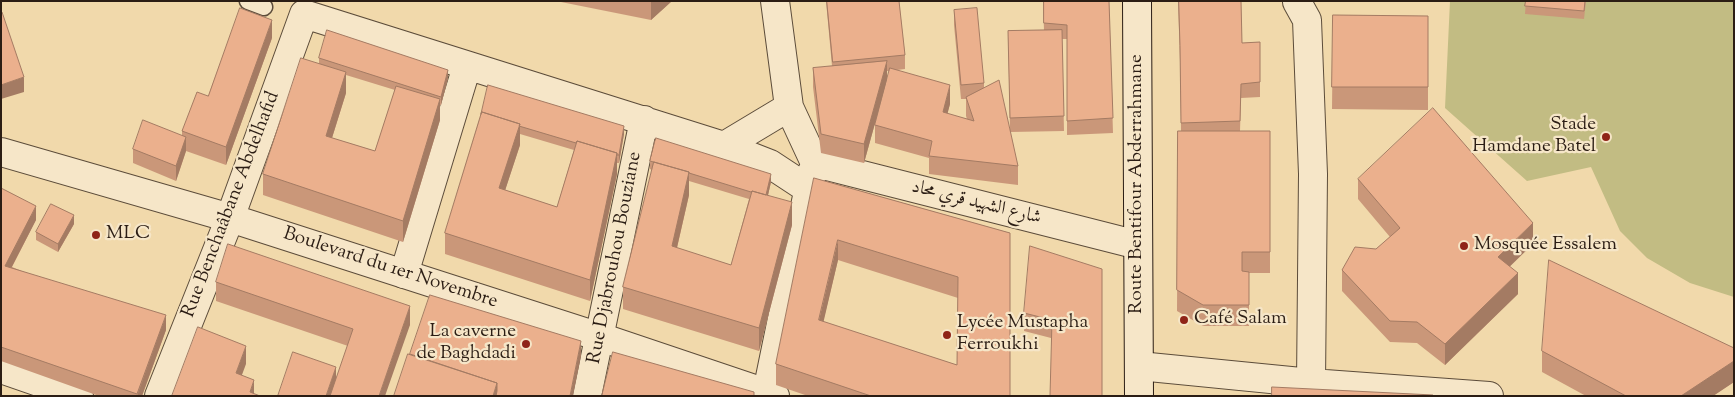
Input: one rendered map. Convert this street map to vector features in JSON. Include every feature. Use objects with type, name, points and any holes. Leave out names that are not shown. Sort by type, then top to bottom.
[{"type":"street","points":[[770,395],[808,189],[815,163],[789,107],[775,1]]},
{"type":"street","name":"Route Bentifour Abderrahmane","points":[[1137,1],[1139,396]]},
{"type":"street","points":[[1297,2],[1307,20],[1313,164],[1311,383]]},
{"type":"street","name":"Rue Benchaâbane Abdelhafid","points":[[159,396],[230,218],[304,14],[467,66]]},
{"type":"street","points":[[404,274],[467,66],[724,146],[770,164],[808,189]]},
{"type":"street","points":[[724,146],[789,107]]},
{"type":"street","name":"Rue Djabrouhou Bouziane","points":[[587,396],[644,120]]},
{"type":"street","name":"Boulevard du 1er Novembre","points":[[1,152],[230,218],[600,337],[770,395]]},
{"type":"street","name":"شارع الشهيد قري محاد","points":[[815,163],[1138,245]]},
{"type":"street","points":[[1139,366],[1311,383],[1489,396]]},
{"type":"street","points":[[1,369],[80,396]]},
{"type":"lane","points":[[248,1],[264,7]]},
{"type":"shaded area","name":"Stade Hamdane Batel","points":[[1450,1],[1734,1],[1734,297],[1690,283],[1647,258],[1620,231],[1591,167],[1527,181],[1445,108]]},
{"type":"building","points":[[827,1],[899,1],[905,55],[833,62]]},
{"type":"building","points":[[1044,1],[1109,1],[1113,118],[1067,121],[1067,25],[1044,23]]},
{"type":"building","points":[[1179,1],[1241,1],[1242,43],[1260,42],[1260,82],[1241,84],[1240,121],[1181,123]]},
{"type":"building","points":[[1526,1],[1585,1],[1584,11],[1525,6]]},
{"type":"building","points":[[240,8],[272,20],[226,147],[182,131],[197,92],[208,96]]},
{"type":"building","points":[[977,8],[984,83],[961,85],[954,10]]},
{"type":"building","points":[[1,12],[24,77],[1,85]]},
{"type":"building","points":[[1333,15],[1428,16],[1428,87],[1332,87]]},
{"type":"building","points":[[327,30],[448,70],[441,97],[319,58]]},
{"type":"building","points":[[1062,30],[1064,116],[1010,118],[1008,31]]},
{"type":"building","points":[[301,58],[346,72],[326,136],[375,151],[396,86],[440,99],[403,221],[263,174]]},
{"type":"building","points":[[887,61],[864,144],[821,134],[813,68]]},
{"type":"building","points":[[890,68],[950,85],[943,112],[974,121],[966,97],[999,80],[1018,166],[929,156],[932,141],[875,125]]},
{"type":"building","points":[[488,85],[624,126],[619,155],[577,141],[576,143],[519,126],[520,124],[482,112],[481,114]]},
{"type":"building","name":"Mosquée Essalem","points":[[1433,108],[1533,223],[1498,257],[1518,273],[1445,344],[1417,322],[1390,321],[1342,270],[1355,247],[1376,249],[1400,228],[1358,179]]},
{"type":"building","points":[[482,112],[520,124],[499,188],[557,207],[577,141],[617,153],[590,280],[445,233]]},
{"type":"building","points":[[143,120],[186,137],[176,166],[133,149]]},
{"type":"building","points":[[1178,131],[1270,131],[1270,252],[1242,252],[1242,271],[1249,272],[1249,305],[1203,305],[1177,290]]},
{"type":"building","points":[[656,138],[771,174],[766,195],[650,161]]},
{"type":"building","points":[[654,162],[689,172],[672,246],[731,265],[752,191],[792,202],[759,328],[623,287]]},
{"type":"building","points":[[814,178],[1010,233],[1010,396],[871,396],[776,364]],"holes":[[[838,240],[958,277],[957,365],[819,320]]]},
{"type":"building","points":[[1,188],[36,206],[5,266],[166,315],[137,394],[1,347]]},
{"type":"building","points":[[51,204],[74,215],[58,244],[36,232]]},
{"type":"building","points":[[228,244],[410,306],[379,396],[330,396],[353,329],[216,282]]},
{"type":"building","points":[[1030,246],[1102,269],[1102,396],[1050,396],[1052,320],[1024,313]]},
{"type":"building","points":[[1549,260],[1734,348],[1734,361],[1681,396],[1626,396],[1542,351]]},
{"type":"building","points":[[430,295],[581,341],[570,396],[496,396],[497,383],[410,354]]},
{"type":"building","points":[[198,327],[246,346],[236,373],[254,380],[250,392],[260,396],[172,396]]},
{"type":"building","points":[[293,352],[336,367],[326,396],[278,396]]},
{"type":"building","points":[[613,352],[754,392],[754,396],[602,396]]},
{"type":"building","points":[[408,354],[497,383],[493,396],[394,396]]},
{"type":"building","points":[[1272,387],[1433,395],[1433,396],[1272,396]]},
{"type":"place","name":"Stade Hamdane Batel","points":[[1606,137]]},
{"type":"place","name":"MLC","points":[[96,235]]},
{"type":"place","name":"Mosquée Essalem","points":[[1464,246]]},
{"type":"place","name":"Café Salam","points":[[1184,320]]},
{"type":"place","name":"Lycée Mustapha Ferroukhi","points":[[947,335]]},
{"type":"place","name":"La caverne de Baghdadi","points":[[526,344]]}]
